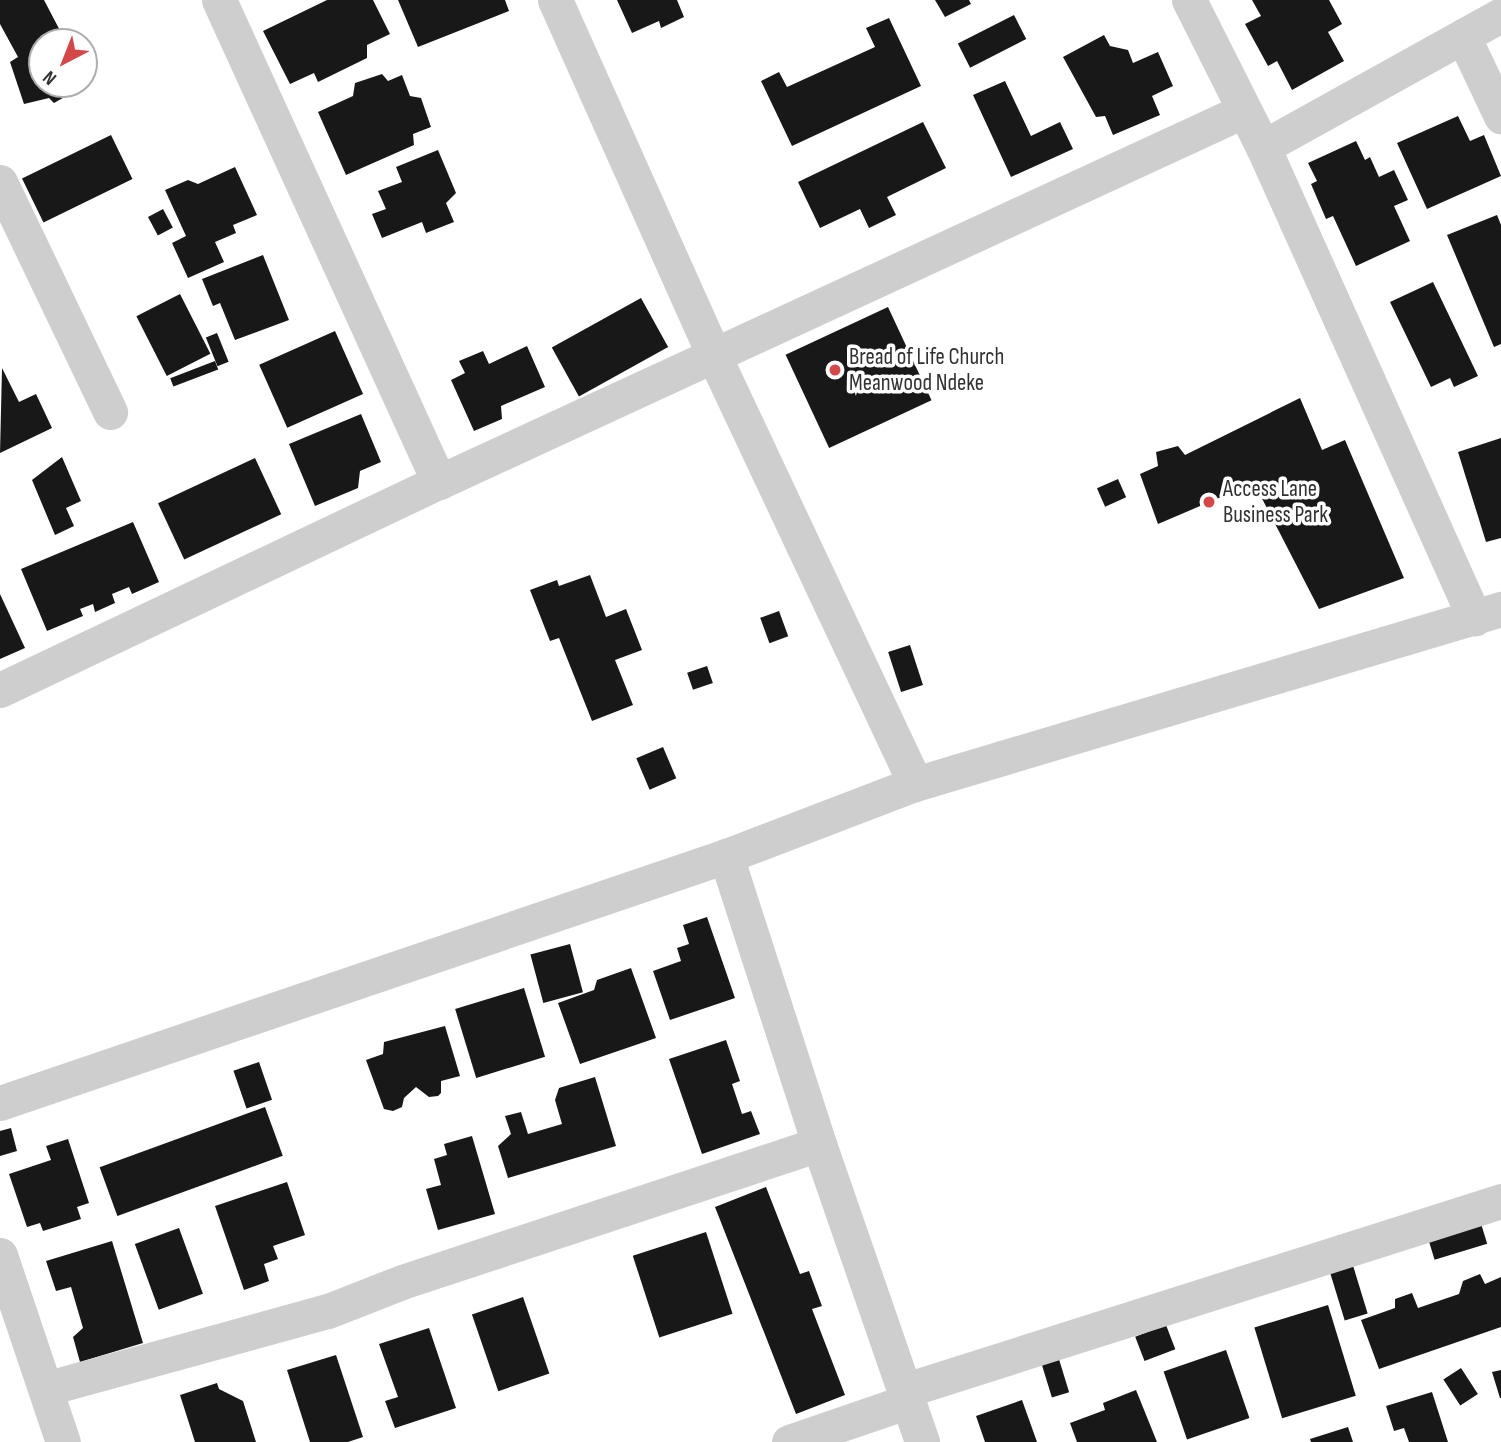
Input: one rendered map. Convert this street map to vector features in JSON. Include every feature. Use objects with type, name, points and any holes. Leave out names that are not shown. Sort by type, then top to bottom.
[{"type":"street","points":[[219,0],[439,482]]},
{"type":"street","points":[[555,0],[714,356],[915,784]]},
{"type":"street","points":[[0,1103],[726,856],[915,784],[1488,614],[1263,147],[1189,0]]},
{"type":"street","points":[[1263,147],[1501,15]]},
{"type":"street","points":[[1463,36],[1501,116]]},
{"type":"street","points":[[0,690],[439,482],[1243,111]]},
{"type":"street","points":[[0,182],[110,412]]},
{"type":"street","points":[[726,856],[819,1143],[922,1442]]},
{"type":"street","points":[[48,1388],[328,1311],[402,1282],[819,1143]]},
{"type":"street","points":[[789,1442],[907,1395],[1501,1201]]},
{"type":"street","points":[[0,1255],[48,1388],[63,1442]]},
{"type":"building","points":[[0,0],[44,0],[59,28],[28,28],[28,98],[49,98],[24,104],[10,62],[18,57],[0,24]]},
{"type":"building","points":[[327,0],[373,0],[390,34],[367,45],[367,58],[318,82],[314,73],[290,84],[263,31]]},
{"type":"building","points":[[398,0],[505,0],[509,11],[418,47]]},
{"type":"building","points":[[617,0],[677,0],[684,17],[661,28],[659,21],[632,33]]},
{"type":"building","points":[[935,0],[969,0],[971,4],[945,17]]},
{"type":"building","points":[[1252,0],[1329,0],[1342,24],[1328,32],[1344,61],[1292,90],[1277,61],[1268,66],[1245,24],[1261,16]]},
{"type":"building","points":[[1014,15],[1026,39],[970,68],[958,44]]},
{"type":"building","points":[[889,18],[921,86],[792,146],[761,81],[779,72],[787,87],[875,47],[866,28]]},
{"type":"building","points":[[1104,35],[1110,46],[1128,50],[1133,63],[1158,52],[1173,86],[1152,96],[1160,115],[1113,135],[1105,116],[1096,117],[1063,57]]},
{"type":"building","points":[[382,74],[388,81],[402,75],[410,96],[421,98],[431,127],[413,134],[414,145],[346,175],[318,112],[353,96],[355,83]]},
{"type":"building","points":[[1005,81],[1031,136],[1060,122],[1073,149],[1011,177],[973,95]]},
{"type":"building","points":[[49,98],[63,98],[54,103]]},
{"type":"building","points":[[1458,116],[1470,141],[1484,135],[1501,176],[1427,209],[1397,143]]},
{"type":"building","points":[[923,122],[946,168],[887,197],[896,215],[869,228],[860,209],[820,228],[798,182]]},
{"type":"building","points":[[111,135],[132,179],[43,222],[22,178]]},
{"type":"building","points":[[1356,141],[1365,160],[1370,157],[1379,177],[1394,170],[1408,200],[1394,206],[1410,241],[1356,266],[1333,216],[1326,219],[1311,184],[1317,181],[1308,163]]},
{"type":"building","points":[[438,150],[456,193],[446,203],[454,222],[426,233],[422,222],[382,238],[372,214],[386,209],[378,191],[402,182],[396,167]]},
{"type":"building","points":[[235,167],[257,215],[233,225],[236,233],[215,242],[224,262],[188,278],[172,243],[186,236],[165,190],[188,180],[198,184]]},
{"type":"building","points":[[163,209],[173,228],[158,236],[148,217]]},
{"type":"building","points":[[1497,215],[1501,225],[1501,344],[1494,347],[1447,235]]},
{"type":"building","points":[[263,255],[289,320],[235,340],[220,303],[213,306],[202,279]]},
{"type":"building","points":[[1433,282],[1478,376],[1454,387],[1450,378],[1431,387],[1390,302]]},
{"type":"building","points":[[180,294],[210,354],[167,376],[136,316]]},
{"type":"building","points":[[641,298],[668,347],[579,396],[552,347]]},
{"type":"building","points":[[888,307],[932,400],[829,448],[786,355]]},
{"type":"building","points":[[335,331],[363,394],[287,428],[259,365]]},
{"type":"building","points":[[217,333],[229,362],[217,366],[206,337]]},
{"type":"building","points":[[527,346],[545,387],[501,406],[502,419],[474,431],[451,380],[465,373],[459,361],[483,351],[489,364]]},
{"type":"building","points":[[215,361],[218,369],[173,387],[170,378]]},
{"type":"building","points":[[2,368],[19,402],[36,394],[52,428],[0,453]]},
{"type":"building","points":[[1300,398],[1322,450],[1345,440],[1404,578],[1319,609],[1254,483],[1158,524],[1140,474],[1158,466],[1156,452],[1178,446],[1185,455]]},
{"type":"building","points":[[361,414],[381,462],[360,471],[358,488],[315,506],[289,444]]},
{"type":"building","points":[[1501,438],[1501,538],[1486,542],[1458,452]]},
{"type":"building","points":[[62,457],[81,501],[66,508],[74,526],[55,535],[32,480]]},
{"type":"building","points":[[255,458],[281,514],[184,559],[158,503]]},
{"type":"building","points":[[1118,479],[1126,497],[1105,507],[1097,488]]},
{"type":"building","points":[[133,522],[159,582],[132,594],[129,587],[112,594],[115,603],[95,612],[93,604],[80,609],[83,616],[47,631],[21,569]]},
{"type":"building","points":[[590,575],[606,617],[626,609],[642,650],[615,660],[633,705],[592,721],[559,638],[550,641],[530,590],[557,580],[559,586]]},
{"type":"building","points":[[0,594],[25,648],[0,659]]},
{"type":"building","points":[[779,611],[788,636],[769,643],[760,618]]},
{"type":"building","points":[[910,645],[923,685],[901,692],[888,652]]},
{"type":"building","points":[[707,666],[713,683],[693,690],[687,673]]},
{"type":"building","points":[[663,747],[676,778],[650,790],[636,758]]},
{"type":"building","points":[[707,917],[735,998],[670,1020],[653,971],[681,961],[677,948],[689,944],[683,925]]},
{"type":"building","points":[[570,944],[583,992],[543,1003],[530,955]]},
{"type":"building","points":[[631,968],[656,1038],[580,1064],[558,1003],[594,990],[597,980]]},
{"type":"building","points":[[524,988],[545,1057],[476,1078],[455,1009]]},
{"type":"building","points":[[445,1026],[460,1076],[441,1081],[441,1093],[438,1096],[429,1097],[416,1087],[404,1098],[402,1107],[393,1111],[384,1109],[366,1060],[383,1054],[384,1042]]},
{"type":"building","points":[[726,1040],[740,1081],[732,1084],[742,1114],[751,1111],[760,1134],[702,1154],[669,1059]]},
{"type":"building","points":[[259,1062],[272,1100],[246,1109],[233,1071]]},
{"type":"building","points":[[595,1077],[616,1146],[508,1178],[498,1146],[511,1134],[505,1116],[521,1112],[528,1134],[562,1124],[555,1100],[559,1088]]},
{"type":"building","points":[[265,1107],[283,1156],[117,1216],[100,1167]]},
{"type":"building","points":[[11,1128],[17,1151],[0,1156],[0,1131]]},
{"type":"building","points":[[472,1136],[495,1214],[438,1230],[426,1189],[441,1185],[434,1159],[447,1155],[444,1144]]},
{"type":"building","points":[[68,1139],[89,1203],[77,1207],[81,1219],[43,1231],[40,1223],[27,1227],[9,1174],[51,1160],[46,1146]]},
{"type":"building","points":[[287,1182],[305,1235],[273,1246],[278,1259],[264,1264],[269,1281],[244,1290],[215,1206]]},
{"type":"building","points":[[766,1187],[800,1274],[809,1271],[822,1306],[812,1309],[845,1395],[796,1414],[715,1207]]},
{"type":"building","points":[[1479,1217],[1487,1244],[1435,1260],[1426,1233]]},
{"type":"building","points":[[179,1228],[203,1294],[159,1310],[135,1244]]},
{"type":"building","points":[[706,1232],[733,1314],[659,1338],[633,1256]]},
{"type":"building","points":[[112,1241],[143,1343],[80,1362],[73,1337],[83,1328],[71,1287],[56,1291],[46,1261]]},
{"type":"building","points":[[1351,1259],[1368,1314],[1345,1321],[1328,1266]]},
{"type":"building","points":[[1480,1274],[1485,1284],[1501,1277],[1501,1327],[1379,1369],[1361,1320],[1395,1308],[1395,1299],[1412,1293],[1418,1308],[1459,1294],[1463,1281]]},
{"type":"building","points":[[523,1297],[549,1374],[498,1391],[472,1315]]},
{"type":"building","points":[[1328,1305],[1356,1396],[1282,1418],[1254,1328]]},
{"type":"building","points":[[1166,1325],[1175,1349],[1145,1361],[1135,1337]]},
{"type":"building","points":[[429,1328],[456,1408],[395,1428],[385,1401],[398,1397],[379,1344]]},
{"type":"building","points":[[1226,1350],[1249,1418],[1187,1440],[1164,1371]]},
{"type":"building","points":[[336,1355],[363,1437],[348,1442],[310,1442],[287,1370]]},
{"type":"building","points":[[1058,1356],[1069,1392],[1052,1398],[1041,1361]]},
{"type":"building","points":[[1461,1368],[1478,1394],[1460,1405],[1443,1379]]},
{"type":"building","points":[[1501,1370],[1501,1398],[1500,1398],[1492,1372]]},
{"type":"building","points":[[217,1383],[219,1389],[243,1401],[256,1442],[195,1442],[180,1395]]},
{"type":"building","points":[[1136,1390],[1157,1442],[1077,1442],[1070,1423],[1105,1410],[1103,1403]]},
{"type":"building","points":[[1432,1392],[1448,1442],[1409,1442],[1404,1428],[1394,1431],[1386,1406]]},
{"type":"building","points":[[1022,1400],[1037,1442],[985,1442],[976,1416]]},
{"type":"building","points":[[1348,1427],[1353,1442],[1311,1442],[1310,1439]]},
{"type":"place","name":"Bread of Life Church Meanwood Ndeke","points":[[835,370]]},
{"type":"place","name":"Access Lane Business Park","points":[[1209,502]]}]
